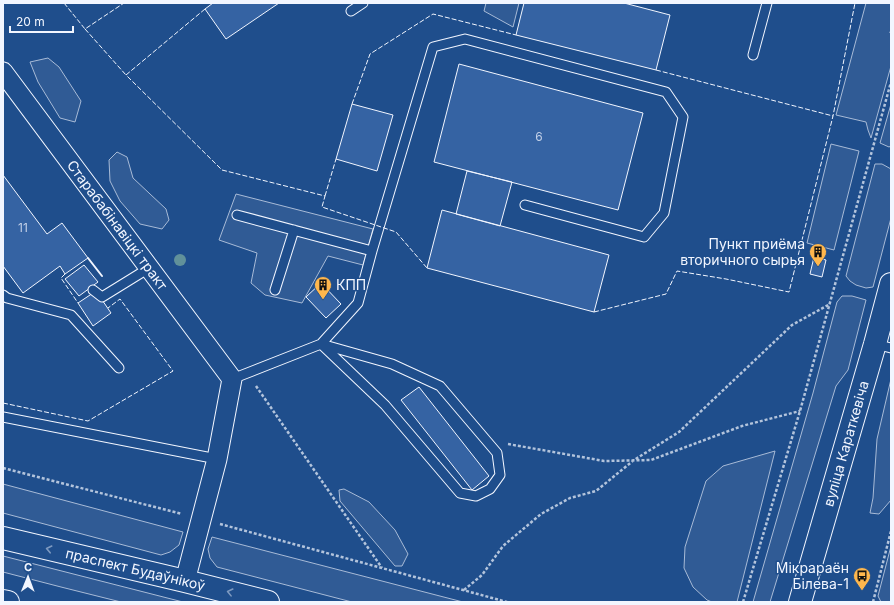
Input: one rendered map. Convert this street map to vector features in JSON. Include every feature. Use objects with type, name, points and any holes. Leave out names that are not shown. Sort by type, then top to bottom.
[{"type":"street","name":"Старабабінавіцкі тракт","points":[[3,72],[149,268],[240,376]]},
{"type":"street","name":"вуліца Караткевіча","points":[[800,602],[883,346],[891,284]]},
{"type":"street","points":[[185,581],[240,376]]},
{"type":"street","name":"праспект Будаўнікоў","points":[[3,538],[268,602]]},
{"type":"street","points":[[3,601],[8,602]]},
{"type":"lane","points":[[350,11],[363,3]]},
{"type":"lane","points":[[753,56],[766,3]]},
{"type":"lane","points":[[240,376],[321,344],[358,303],[433,47],[465,39],[666,92],[683,117],[664,213],[644,237],[525,205]]},
{"type":"lane","points":[[237,215],[372,251]]},
{"type":"lane","points":[[274,290],[294,230]]},
{"type":"lane","points":[[93,290],[102,296],[149,268]]},
{"type":"lane","points":[[3,294],[7,298],[71,315],[119,368]]},
{"type":"lane","points":[[321,344],[392,364],[440,386],[497,453],[500,475],[490,489],[476,496],[460,493],[385,405],[321,344]]},
{"type":"lane","points":[[3,417],[217,459]]},
{"type":"path","points":[[743,602],[800,411],[891,82]]},
{"type":"path","points":[[464,590],[482,575],[503,546],[542,514],[570,498],[596,491],[634,460],[678,432],[792,325],[830,304]]},
{"type":"path","points":[[240,376],[382,568]]},
{"type":"path","points":[[486,440],[604,460],[651,460],[742,426],[800,411]]},
{"type":"path","points":[[3,468],[201,519],[507,602]]},
{"type":"path","points":[[873,602],[891,531]]},
{"type":"path","points":[[489,597],[491,602]]},
{"type":"shaded area","points":[[486,3],[519,3],[513,27],[484,11]]},
{"type":"shaded area","points":[[866,3],[891,3],[891,66],[871,138],[866,122],[836,115]]},
{"type":"shaded area","points":[[48,58],[59,67],[81,101],[75,122],[60,118],[38,82],[30,62]]},
{"type":"shaded area","points":[[891,104],[891,146],[889,147],[880,143]]},
{"type":"shaded area","points":[[831,144],[859,151],[834,250],[807,243]]},
{"type":"shaded area","points":[[117,152],[127,157],[133,178],[166,209],[169,220],[162,229],[140,224],[120,201],[110,181],[109,160]]},
{"type":"shaded area","points":[[875,164],[882,164],[891,169],[891,218],[873,287],[866,288],[856,285],[846,276]]},
{"type":"shaded area","points":[[236,194],[373,229],[363,265],[328,256],[302,303],[265,295],[251,283],[257,253],[219,240]]},
{"type":"shaded area","points":[[842,296],[852,296],[866,300],[848,370],[836,386],[770,602],[753,602],[813,393],[837,302]]},
{"type":"shaded area","points":[[891,379],[891,500],[879,514],[870,513],[873,498],[877,439]]},
{"type":"shaded area","points":[[775,451],[737,602],[712,602],[707,600],[693,587],[684,568],[685,547],[706,481],[723,466]]},
{"type":"shaded area","points":[[3,484],[183,532],[179,545],[170,552],[161,555],[3,513]]},
{"type":"shaded area","points":[[344,489],[369,502],[395,530],[408,554],[402,566],[395,566],[340,501],[339,490]]},
{"type":"shaded area","points":[[212,537],[463,602],[352,602],[217,567],[210,558],[208,549]]},
{"type":"shaded area","points":[[891,546],[891,602],[881,602],[878,596]]},
{"type":"shaded area","points":[[3,556],[183,602],[121,602],[61,587],[3,572]]},
{"type":"building","points":[[213,3],[279,3],[226,39],[205,9]]},
{"type":"building","points":[[524,3],[624,3],[670,15],[656,70],[516,35]]},
{"type":"building","points":[[459,64],[643,113],[618,210],[434,162]]},
{"type":"building","points":[[352,104],[393,115],[377,171],[336,159]]},
{"type":"building","points":[[467,171],[512,182],[500,226],[456,214]]},
{"type":"building","points":[[3,175],[47,234],[62,223],[88,258],[65,274],[60,266],[23,293],[3,266]]},
{"type":"building","points":[[442,210],[609,255],[594,312],[427,268]]},
{"type":"building","name":"Пункт приёма вторичного сырья","points":[[814,257],[826,260],[822,277],[810,274]]},
{"type":"building","points":[[84,265],[98,282],[79,296],[65,279]]},
{"type":"building","name":"КПП","points":[[321,283],[341,304],[326,318],[306,297]]},
{"type":"building","points":[[96,291],[111,313],[93,326],[78,303]]},
{"type":"building","points":[[419,387],[489,476],[472,490],[401,400]]},
{"type":"fence","points":[[64,3],[85,29],[124,3]]},
{"type":"fence","points":[[594,312],[666,294],[677,271],[789,292],[833,116],[855,3]]},
{"type":"fence","points":[[205,9],[126,75],[222,170],[325,196],[322,207],[396,232],[427,268]]},
{"type":"fence","points":[[352,104],[370,54],[433,14],[516,35]]},
{"type":"fence","points":[[85,29],[126,75]]},
{"type":"fence","points":[[656,70],[833,116]]},
{"type":"fence","points":[[325,196],[336,159]]},
{"type":"fence","points":[[65,274],[61,278],[78,303]]},
{"type":"fence","points":[[3,403],[88,421],[173,371],[120,299],[108,308]]},
{"type":"wall","points":[[88,258],[102,276]]},
{"type":"place","name":"Пункт приёма вторичного сырья","points":[[818,267]]},
{"type":"place","name":"КПП","points":[[323,300]]},
{"type":"place","name":"Мікрараён Білева-1","points":[[862,591]]}]
